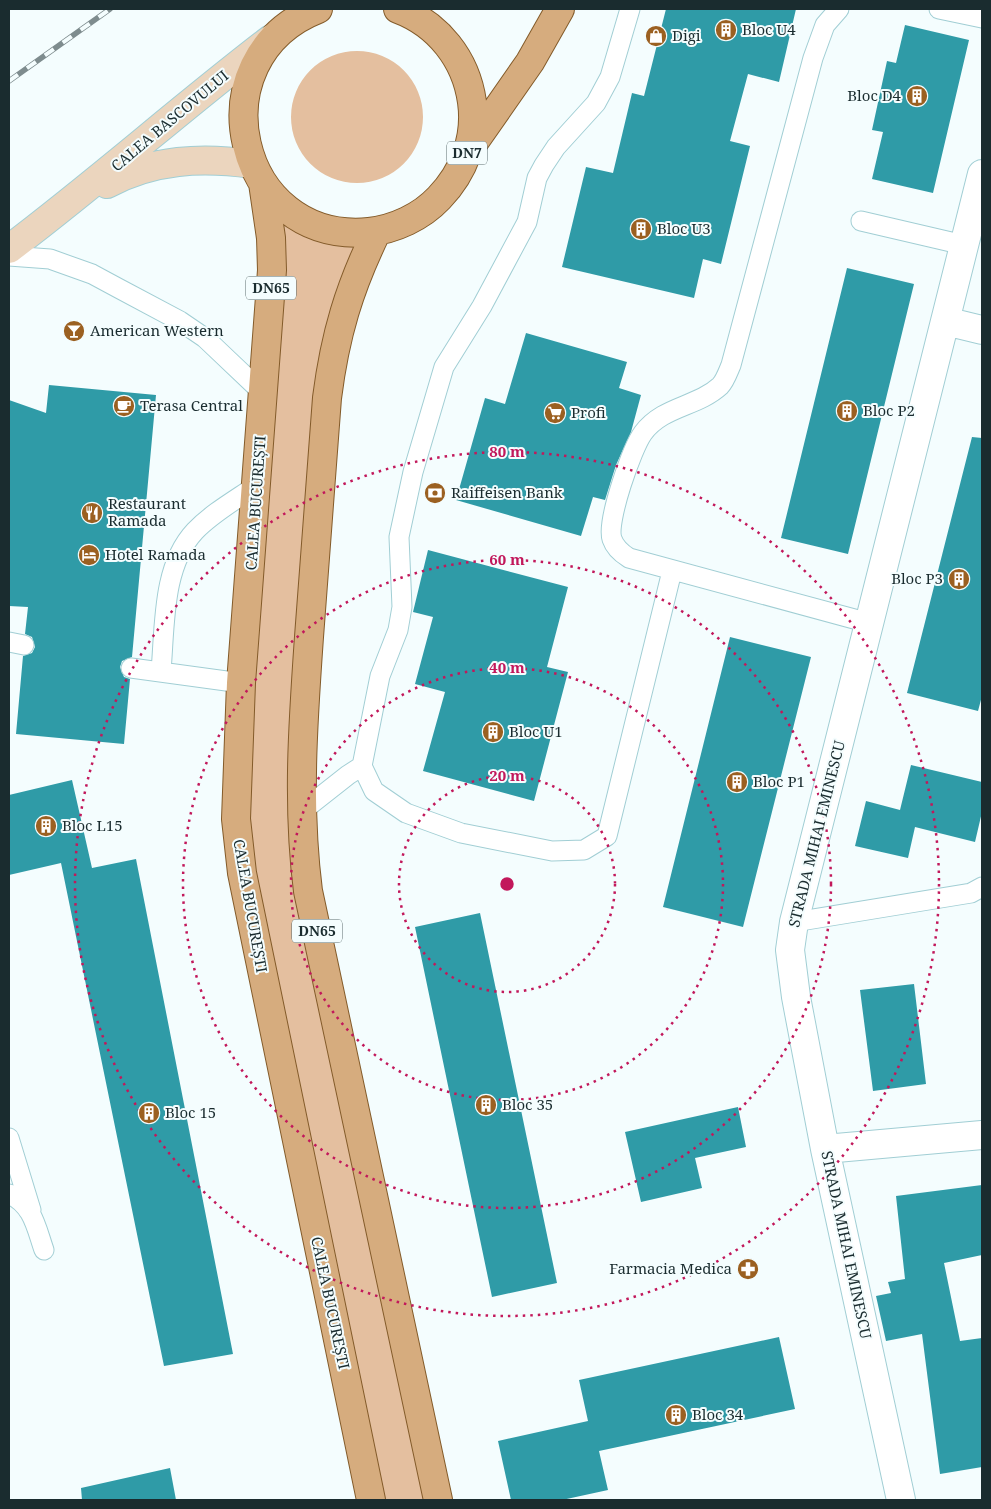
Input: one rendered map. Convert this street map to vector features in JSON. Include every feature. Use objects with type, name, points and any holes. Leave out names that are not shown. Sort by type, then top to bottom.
[{"type":"main road","name":"DN7","points":[[318,9],[290,23],[274,36],[260,54],[250,75],[244,97],[242,120],[245,142],[257,173],[276,199],[292,212],[310,222],[341,231],[377,231],[404,222],[434,204],[460,170],[468,151],[473,131],[473,110],[470,89],[463,70],[454,52],[441,36],[407,10]]},
{"type":"main road","name":"DN7","points":[[468,151],[530,62],[560,11]]},
{"type":"main road","name":"CALEA BUCUREȘTI","points":[[257,173],[271,238],[272,270],[241,682],[236,819],[242,873],[371,1500]]},
{"type":"main road","name":"DN65","points":[[377,231],[357,271],[333,352],[327,398],[306,686],[300,777],[301,812],[308,891],[438,1500]]},
{"type":"street","name":"CALEA BASCOVULUI","points":[[9,249],[66,206],[274,36]]},
{"type":"street","name":"CALEA BASCOVULUI","points":[[66,206],[112,181],[148,167],[181,160],[222,160],[257,173]]},
{"type":"street","name":"STRADA MIHAI EMINESCU","points":[[901,1500],[825,1149],[791,970],[790,950],[794,922],[982,174]]},
{"type":"street","points":[[945,321],[982,330]]},
{"type":"street","points":[[825,1149],[982,1135]]},
{"type":"lane","points":[[630,9],[610,77],[596,104],[556,147],[544,165],[537,178],[528,222],[482,306],[444,367],[413,472],[399,537],[402,607],[398,630],[380,676],[362,766],[374,791],[406,813],[461,833],[552,851],[584,850],[607,836],[672,571]]},
{"type":"lane","points":[[839,9],[825,24],[813,58],[731,365],[722,384],[699,401],[667,411],[643,433],[629,463],[614,513],[611,537],[618,551],[629,558],[869,623]]},
{"type":"lane","points":[[939,9],[982,18]]},
{"type":"lane","points":[[861,221],[964,245]]},
{"type":"lane","points":[[9,256],[50,259],[92,274],[180,321],[205,338],[264,394]]},
{"type":"lane","points":[[161,671],[171,579],[183,548],[195,531],[257,485]]},
{"type":"lane","points":[[131,668],[241,682]]},
{"type":"lane","points":[[301,812],[362,766]]},
{"type":"lane","points":[[794,922],[971,893],[982,887]]},
{"type":"lane","points":[[9,1138],[44,1250]]},
{"type":"lane","points":[[9,1194],[17,1198],[30,1210]]},
{"type":"shaded area","points":[[357,51],[370,52],[382,56],[404,70],[418,92],[422,104],[422,130],[418,142],[404,164],[382,178],[370,182],[357,183],[344,182],[332,178],[310,164],[296,142],[292,130],[291,117],[292,104],[296,92],[310,70],[332,56],[344,52]]},
{"type":"shaded area","points":[[263,183],[358,233],[345,307],[300,777],[438,1500],[371,1500],[242,873]]},
{"type":"building","points":[[666,9],[796,9],[779,82],[748,74],[730,141],[750,146],[721,264],[703,259],[694,298],[562,267],[586,167],[613,173],[632,93],[644,96]]},
{"type":"building","name":"Bloc D4","points":[[905,25],[969,40],[933,193],[872,179],[883,132],[872,130],[887,61],[896,63]]},
{"type":"building","name":"Bloc P2","points":[[847,268],[914,284],[848,554],[781,538]]},
{"type":"building","points":[[526,333],[627,362],[619,388],[641,395],[631,432],[616,465],[605,500],[593,497],[581,536],[456,500],[485,398],[505,404]]},
{"type":"building","name":"Hotel Ramada","points":[[49,385],[156,395],[132,657],[122,661],[120,667],[124,677],[130,679],[124,744],[16,734],[23,656],[32,653],[35,647],[32,637],[25,634],[28,607],[9,606],[9,400],[46,413]]},
{"type":"building","name":"Bloc P3","points":[[972,437],[982,438],[982,696],[978,711],[907,693]]},
{"type":"building","points":[[428,550],[568,587],[547,667],[568,672],[534,801],[423,771],[445,692],[415,684],[433,617],[413,612]]},
{"type":"building","name":"Bloc P1","points":[[730,637],[811,657],[743,927],[663,907]]},
{"type":"building","points":[[911,765],[982,782],[982,812],[975,842],[915,827],[908,858],[855,846],[866,801],[900,810]]},
{"type":"building","name":"Bloc 15","points":[[72,780],[92,868],[136,859],[233,1354],[164,1366],[61,863],[9,875],[9,795]]},
{"type":"building","name":"Bloc 35","points":[[480,913],[557,1283],[492,1297],[415,927]]},
{"type":"building","points":[[914,984],[926,1084],[873,1091],[860,990]]},
{"type":"building","points":[[738,1107],[746,1147],[695,1158],[702,1188],[641,1202],[625,1132]]},
{"type":"building","points":[[982,1185],[982,1255],[944,1263],[960,1341],[982,1338],[982,1467],[940,1474],[922,1334],[886,1341],[876,1296],[891,1293],[888,1282],[905,1279],[896,1196]]},
{"type":"building","name":"Bloc 34","points":[[779,1337],[795,1409],[599,1451],[608,1490],[562,1500],[511,1500],[498,1441],[588,1421],[579,1380]]},
{"type":"building","points":[[170,1468],[176,1500],[82,1500],[81,1488]]},
{"type":"railway","points":[[9,81],[110,9]]},
{"type":"place","name":"Bloc U4","points":[[726,30]]},
{"type":"place","name":"Digi","points":[[656,36]]},
{"type":"place","name":"Bloc D4","points":[[917,96]]},
{"type":"place","name":"Bloc U3","points":[[641,229]]},
{"type":"place","name":"American Western","points":[[74,331]]},
{"type":"place","name":"Terasa Central","points":[[124,406]]},
{"type":"place","name":"Bloc P2","points":[[847,411]]},
{"type":"place","name":"Profi","points":[[555,413]]},
{"type":"place","name":"Raiffeisen Bank","points":[[435,493]]},
{"type":"place","name":"Restaurant Ramada","points":[[92,513]]},
{"type":"place","name":"Hotel Ramada","points":[[89,555]]},
{"type":"place","name":"Bloc P3","points":[[959,579]]},
{"type":"place","name":"Bloc U1","points":[[493,732]]},
{"type":"place","name":"Bloc P1","points":[[737,782]]},
{"type":"place","name":"Bloc L15","points":[[46,826]]},
{"type":"place","name":"Bloc 35","points":[[486,1105]]},
{"type":"place","name":"Bloc 15","points":[[149,1113]]},
{"type":"place","name":"Farmacia Medica","points":[[748,1269]]},
{"type":"place","name":"Bloc 34","points":[[676,1415]]}]
